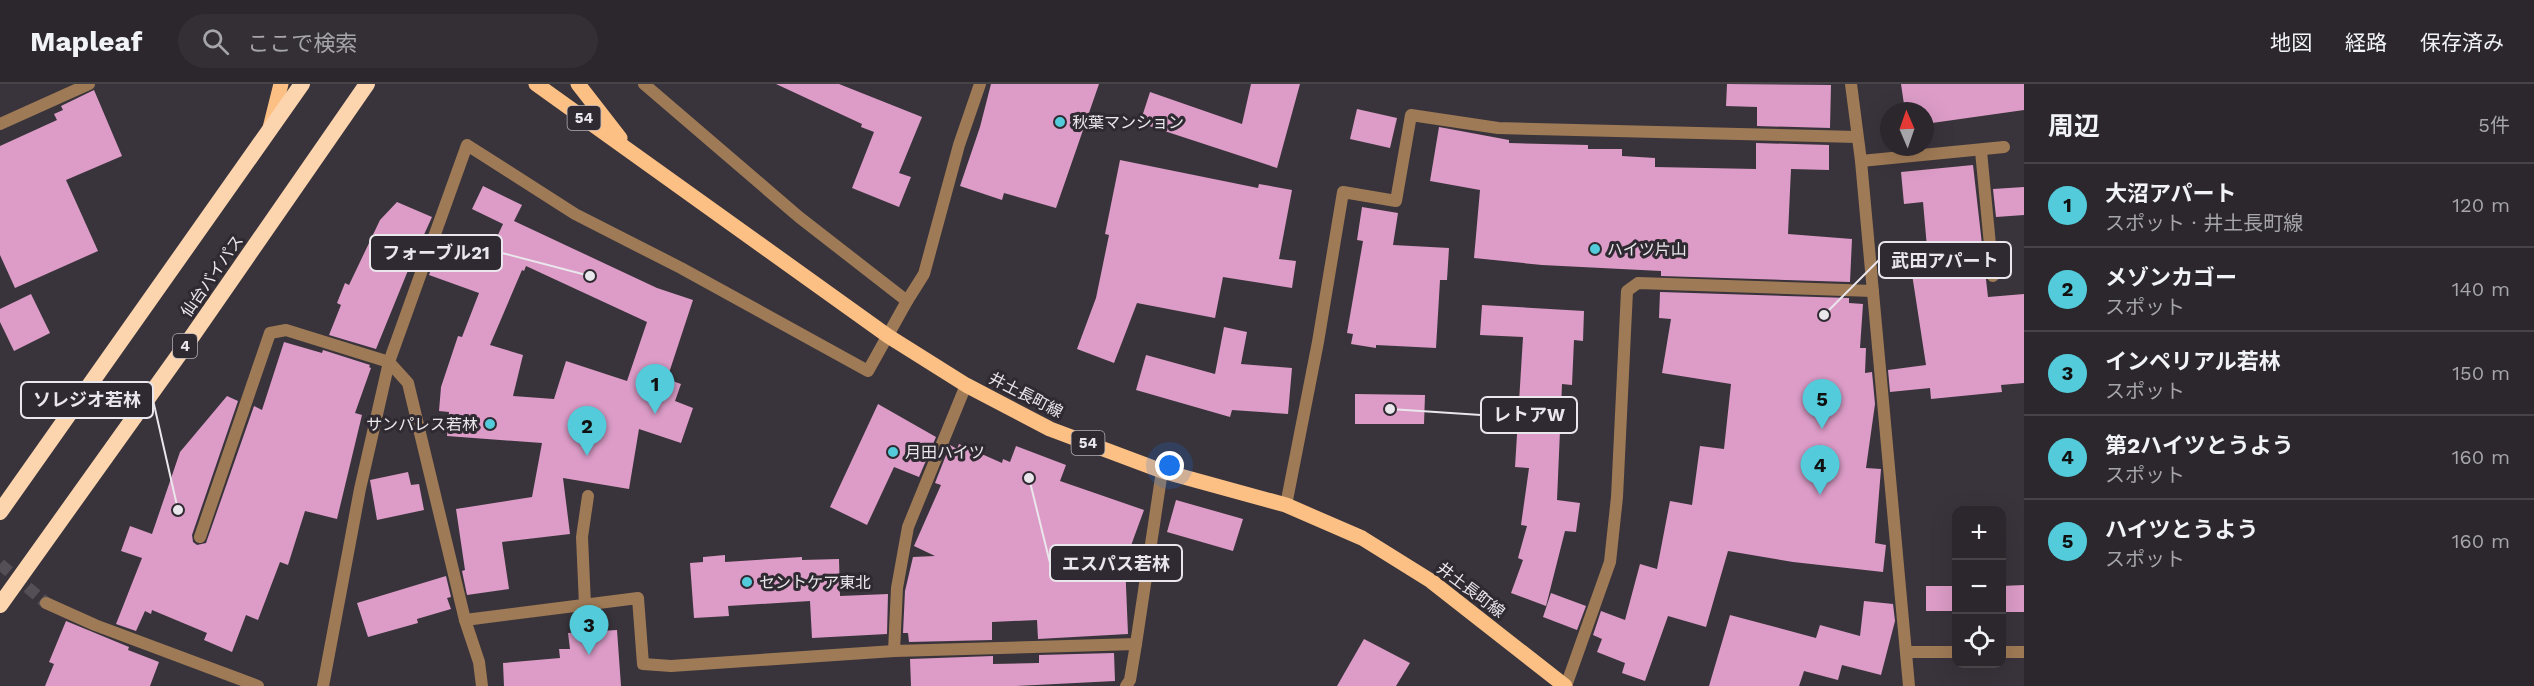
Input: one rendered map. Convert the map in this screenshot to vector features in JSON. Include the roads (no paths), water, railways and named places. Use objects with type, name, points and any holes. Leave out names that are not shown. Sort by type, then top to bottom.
[{"type":"highway","points":[[0,512],[302,84]]},
{"type":"highway","name":"仙台バイパス","points":[[0,605],[193,335],[368,84]]},
{"type":"main road","points":[[270,128],[281,84]]},
{"type":"main road","name":"井土長町線","points":[[536,84],[888,336],[966,385],[1050,429],[1162,471],[1286,505],[1362,538],[1431,581],[1566,686]]},
{"type":"main road","points":[[578,84],[632,153]]},
{"type":"street","points":[[0,124],[89,84]]},
{"type":"street","points":[[644,84],[799,217],[907,301]]},
{"type":"street","points":[[323,686],[360,489],[389,362],[467,145],[575,214],[681,268],[868,371],[924,274],[959,145],[980,84]]},
{"type":"street","points":[[1851,84],[1861,161],[1909,686]]},
{"type":"street","points":[[1286,505],[1318,342],[1343,192],[1396,201],[1411,115],[1498,129],[1857,137]]},
{"type":"street","points":[[1861,161],[2004,147]]},
{"type":"street","points":[[1981,151],[1993,276]]},
{"type":"street","points":[[1566,686],[1610,562],[1617,497],[1627,291],[1638,283],[1873,291]]},
{"type":"street","points":[[200,537],[270,333],[286,330],[389,362],[408,383],[465,620],[479,662],[482,686]]},
{"type":"street","points":[[894,651],[897,588],[908,527],[966,385]]},
{"type":"street","points":[[1126,686],[1130,680],[1162,471]]},
{"type":"street","points":[[585,605],[582,537],[588,496]]},
{"type":"street","points":[[465,620],[638,598],[643,664],[671,666],[894,651],[1136,644]]},
{"type":"street","points":[[46,603],[95,625],[258,686]]},
{"type":"street","points":[[1906,652],[1952,652]]},
{"type":"street","points":[[2006,652],[2024,652]]},
{"type":"tunnel","points":[[0,564],[46,603]]},
{"type":"place","name":"秋葉マンション","points":[[1060,122]]},
{"type":"place","name":"ハイツ片山","points":[[1595,249]]},
{"type":"place","name":"フォーブル21","points":[[590,276]]},
{"type":"place","name":"武田アパート","points":[[1824,315]]},
{"type":"place","name":"レトアW","points":[[1390,409]]},
{"type":"place","name":"大沼アパート","points":[[655,414]]},
{"type":"place","name":"サンパレス若林","points":[[490,424]]},
{"type":"place","name":"ハイツとうよう","points":[[1822,429]]},
{"type":"place","name":"月田ハイツ","points":[[893,452]]},
{"type":"place","name":"メゾンカゴー","points":[[587,456]]},
{"type":"place","name":"エスパス若林","points":[[1029,478]]},
{"type":"place","name":"第2ハイツとうよう","points":[[1820,495]]},
{"type":"place","name":"ソレジオ若林","points":[[178,510]]},
{"type":"place","name":"セントケア東北","points":[[747,582]]},
{"type":"place","name":"インペリアル若林","points":[[589,655]]}]
